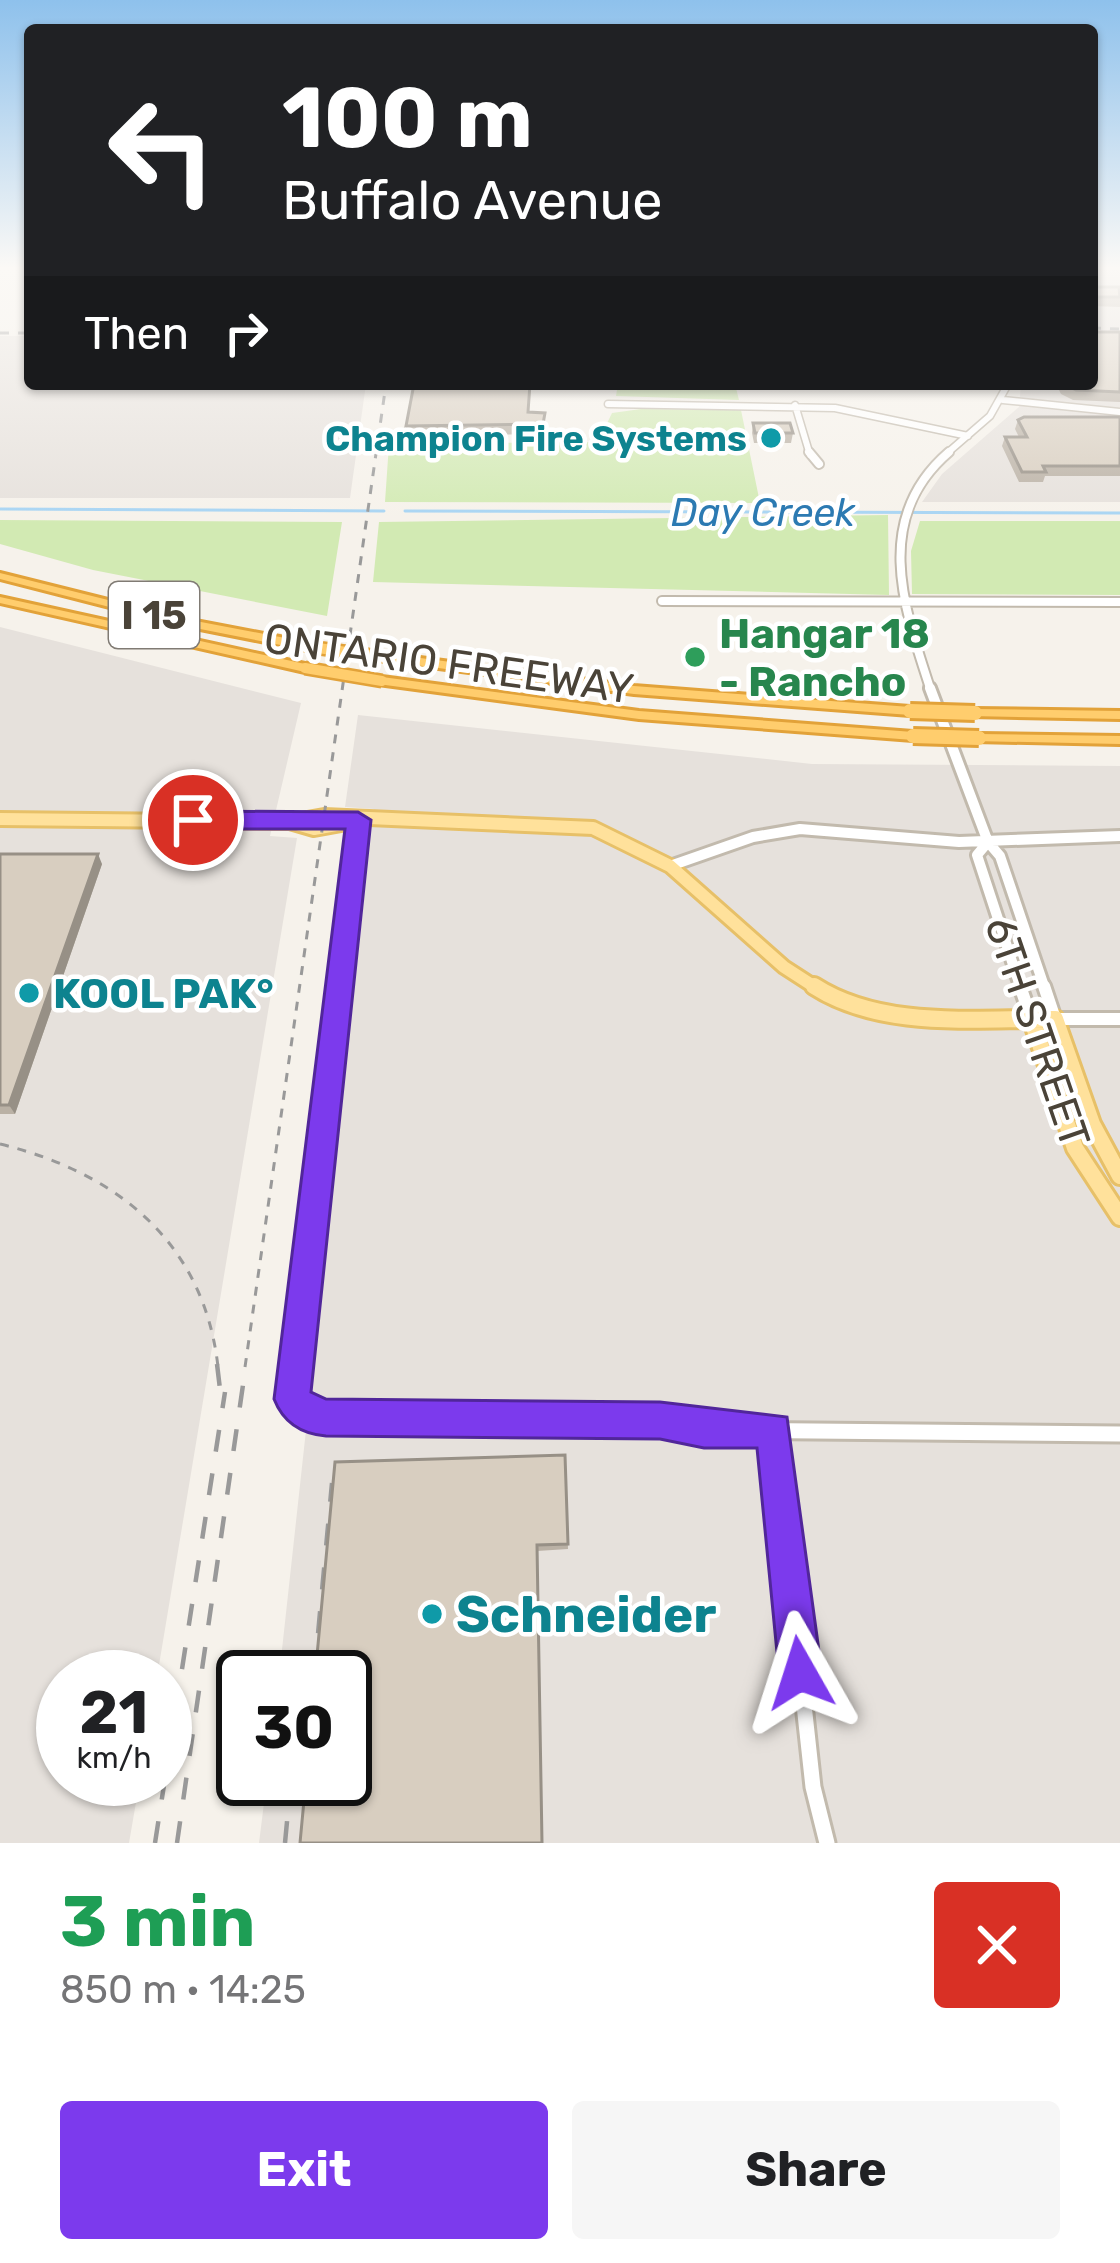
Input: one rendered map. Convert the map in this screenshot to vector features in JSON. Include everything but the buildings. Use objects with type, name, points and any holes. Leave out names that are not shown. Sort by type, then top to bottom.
[{"type":"highway","name":"ONTARIO FREEWAY","points":[[0,576],[160,617],[311,646],[634,690],[910,711],[1120,715]]},
{"type":"highway","name":"ONTARIO FREEWAY","points":[[0,600],[305,668],[639,716],[913,736],[1120,740]]},
{"type":"main road","points":[[0,819],[290,822],[297,827],[341,827],[358,820],[580,825],[618,836],[670,866],[784,967],[831,997],[914,1018],[1055,1019]]},
{"type":"main road","name":"6TH STREET","points":[[1031,1018],[1069,1133],[1120,1216]]},
{"type":"main road","name":"6TH STREET","points":[[1055,1019],[1092,1124],[1120,1176]]},
{"type":"street","name":"6TH STREET","points":[[1006,390],[1003,400],[924,475],[906,502],[898,523],[896,566],[903,601],[988,842],[1000,856],[1055,1019]]},
{"type":"street","points":[[1003,400],[1120,412]]},
{"type":"street","points":[[608,404],[795,404],[889,412],[968,436]]},
{"type":"street","points":[[795,404],[810,456],[820,464]]},
{"type":"street","points":[[662,601],[1120,602]]},
{"type":"street","points":[[358,820],[290,1387],[301,1408],[326,1418],[660,1420],[704,1430],[1120,1434]]},
{"type":"street","points":[[670,866],[787,830],[988,842],[1120,836]]},
{"type":"street","name":"6TH STREET","points":[[988,842],[977,855],[1031,1018]]},
{"type":"street","points":[[1055,1019],[1120,1019]]},
{"type":"street","points":[[774,1430],[813,1787],[827,1843]]},
{"type":"shaded area","points":[[0,353],[24,353],[24,390],[365,390],[350,498],[0,498]]},
{"type":"shaded area","points":[[1098,353],[1120,353],[1120,502],[922,502],[942,474],[1019,407],[1020,390],[1098,390]]},
{"type":"shaded area","points":[[0,627],[301,703],[270,836],[297,838],[162,1650],[36,1650],[36,1806],[135,1806],[129,1843],[0,1843]]},
{"type":"shaded area","points":[[358,715],[812,764],[1120,766],[1120,1843],[259,1843],[264,1806],[372,1806],[372,1650],[282,1650],[374,809],[345,807]]},
{"type":"green space","points":[[617,390],[736,390],[739,400],[616,396]]},
{"type":"green space","points":[[741,410],[760,503],[385,502],[389,444],[598,442],[612,413]]},
{"type":"green space","points":[[888,515],[889,595],[373,582],[379,522]]},
{"type":"green space","points":[[0,520],[342,522],[327,616],[93,570],[0,544]]},
{"type":"green space","points":[[920,521],[1120,521],[1120,595],[912,594],[911,551]]},
{"type":"waterway","name":"Day Creek","points":[[0,509],[384,511]]},
{"type":"waterway","name":"Day Creek","points":[[405,511],[1120,513]]},
{"type":"railway","points":[[245,1367],[385,390]]},
{"type":"railway","points":[[0,1144],[81,1173],[147,1219],[173,1248],[194,1283],[209,1322],[218,1367]]},
{"type":"railway","points":[[217,1364],[222,1406]]},
{"type":"railway","points":[[177,1843],[246,1364]]},
{"type":"railway","points":[[155,1843],[225,1392]]},
{"type":"railway","points":[[317,1650],[332,1483]]},
{"type":"railway","points":[[285,1843],[288,1806]]},
{"type":"place","name":"Champion Fire Systems","points":[[771,438]]},
{"type":"place","name":"Hangar 18 - Rancho","points":[[695,657]]},
{"type":"place","name":"KOOL PAK°","points":[[29,993]]},
{"type":"place","name":"Schneider","points":[[432,1614]]},
{"type":"route","points":[[193,820],[290,822],[324,816],[358,820],[292,1399],[311,1416],[326,1418],[660,1420],[704,1430],[774,1430],[800,1673]]}]
